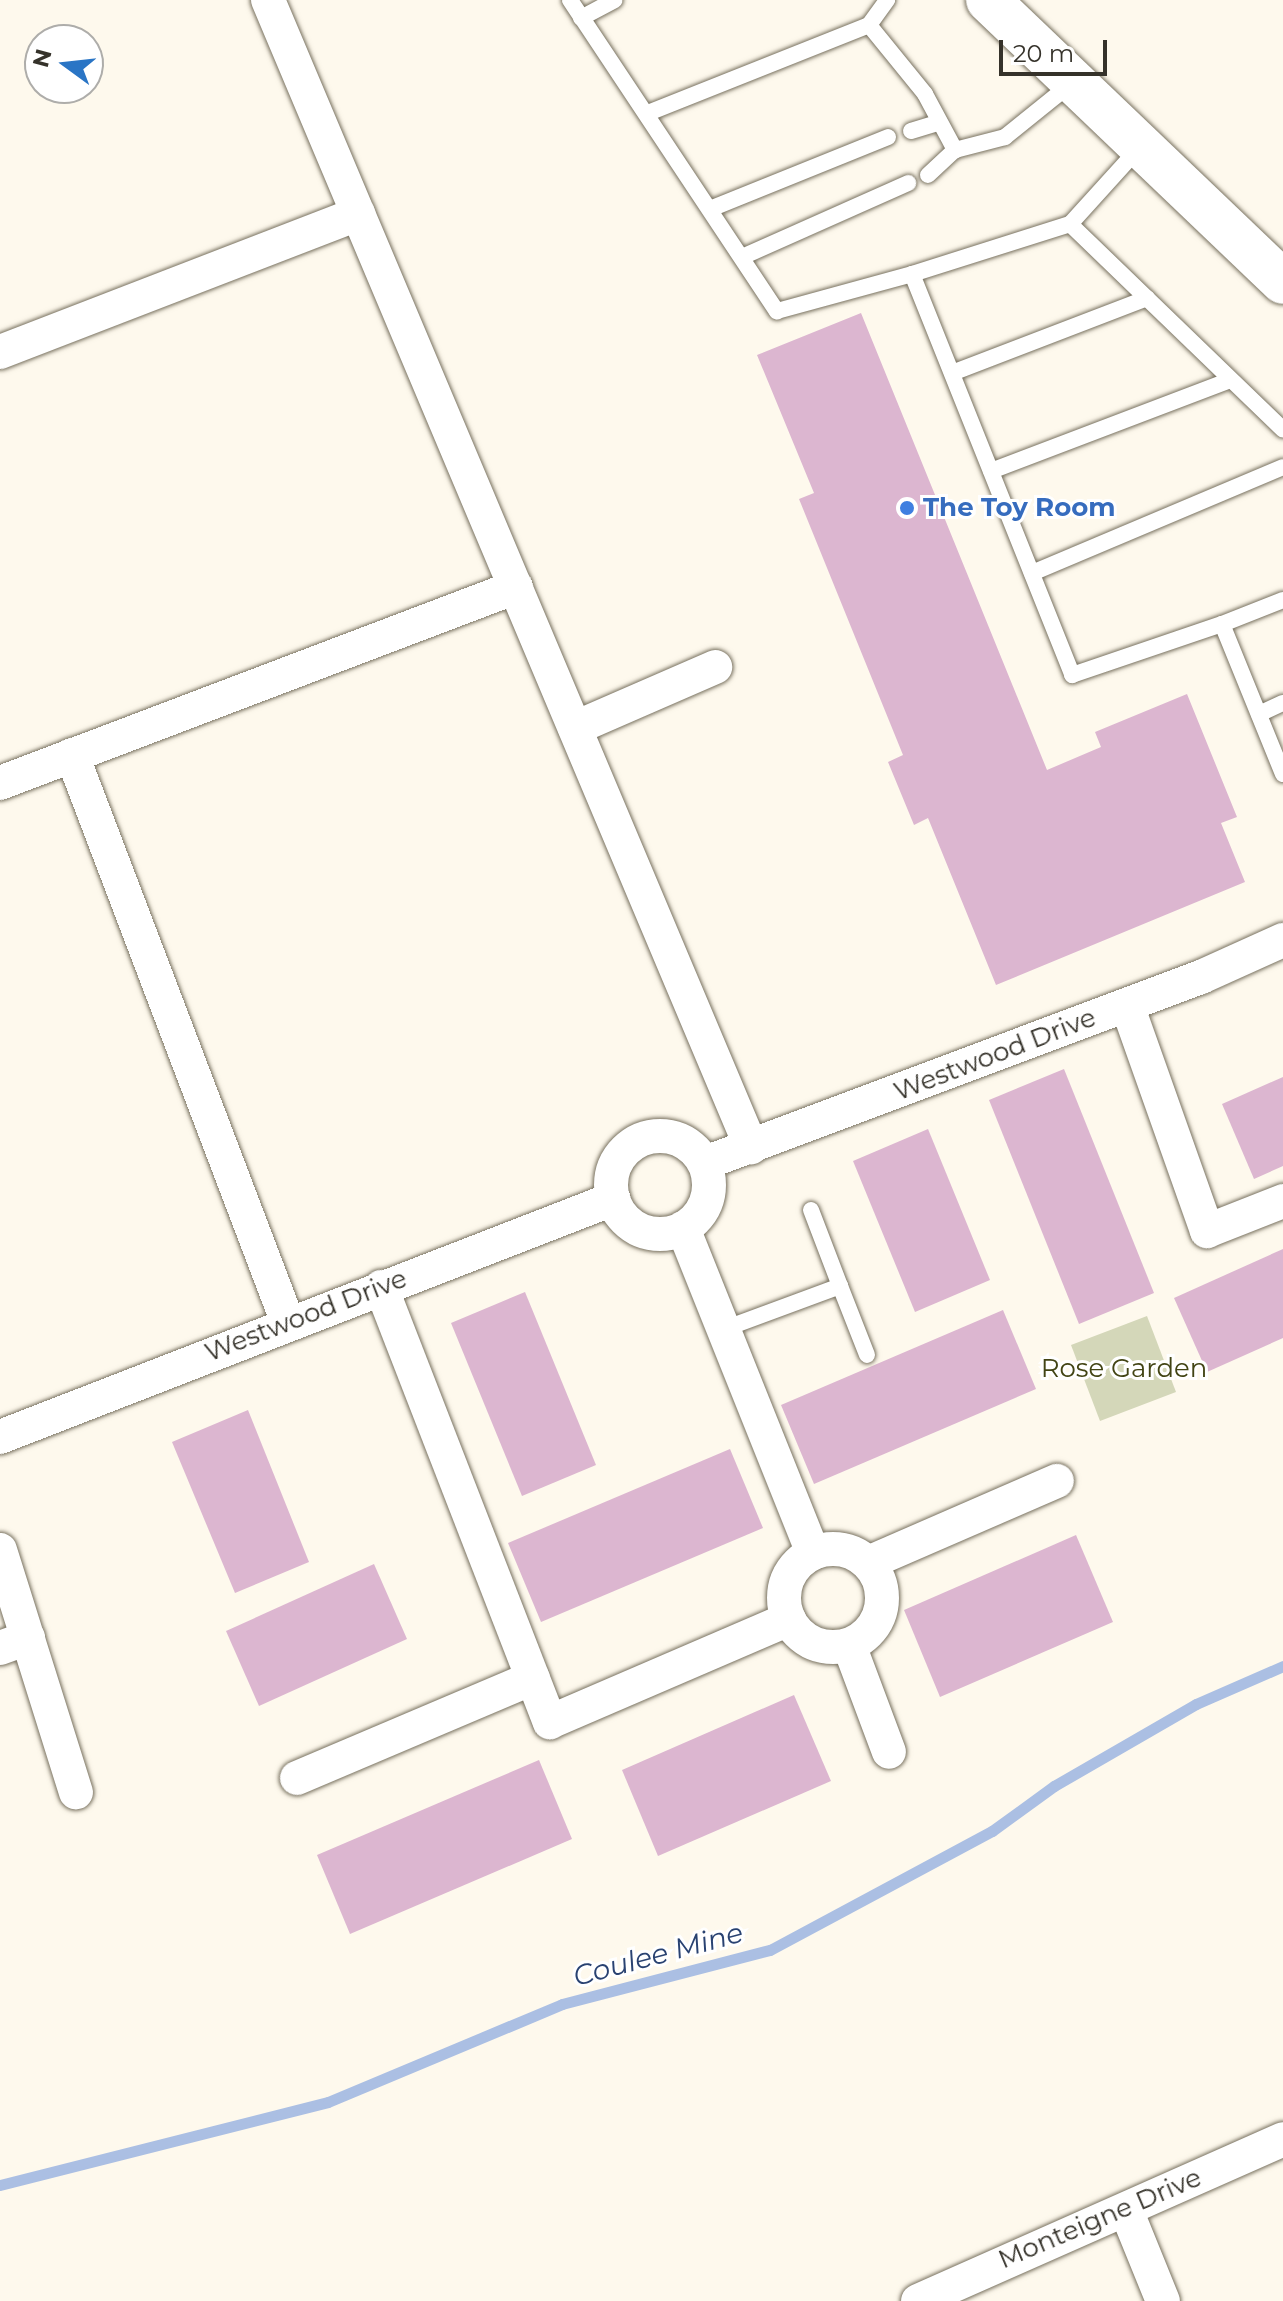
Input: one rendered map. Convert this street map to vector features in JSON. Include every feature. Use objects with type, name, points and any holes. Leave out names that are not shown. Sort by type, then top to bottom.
[{"type":"main road","points":[[988,0],[1139,148],[1283,282]]},
{"type":"street","points":[[275,2],[358,214],[751,1147]]},
{"type":"street","points":[[0,352],[358,214]]},
{"type":"street","points":[[0,783],[516,587]]},
{"type":"street","points":[[575,728],[715,667]]},
{"type":"street","points":[[72,755],[288,1323]]},
{"type":"street","name":"Westwood Drive","points":[[705,1163],[1127,1005],[1283,940]]},
{"type":"street","points":[[1127,1005],[1207,1231],[1283,1201]]},
{"type":"street","points":[[648,1137],[681,1140],[705,1163],[709,1196],[702,1212],[683,1228],[660,1235],[645,1232],[631,1225],[613,1199],[611,1183],[622,1154],[648,1137]]},
{"type":"street","name":"Westwood Drive","points":[[0,1437],[613,1199]]},
{"type":"street","points":[[683,1228],[813,1553]]},
{"type":"street","points":[[381,1287],[550,1722],[789,1619]]},
{"type":"street","points":[[868,1563],[1057,1481]]},
{"type":"street","points":[[838,1549],[868,1563],[882,1593],[882,1610],[869,1631],[849,1645],[817,1646],[789,1619],[787,1581],[813,1553],[838,1549]]},
{"type":"street","points":[[0,1550],[14,1643],[76,1792]]},
{"type":"street","points":[[849,1645],[889,1752]]},
{"type":"street","points":[[297,1778],[533,1678]]},
{"type":"street","name":"Monteigne Drive","points":[[918,2301],[1283,2139]]},
{"type":"street","points":[[1126,2210],[1163,2301]]},
{"type":"lane","points":[[570,0],[777,311],[912,274],[1070,224],[1139,148]]},
{"type":"lane","points":[[581,18],[615,0]]},
{"type":"lane","points":[[648,113],[869,25],[887,0]]},
{"type":"lane","points":[[869,25],[925,94],[955,150]]},
{"type":"lane","points":[[928,175],[955,150],[1005,137],[1072,83]]},
{"type":"lane","points":[[911,131],[940,122]]},
{"type":"lane","points":[[710,209],[888,137]]},
{"type":"lane","points":[[742,257],[908,183]]},
{"type":"lane","points":[[1070,224],[1283,430]]},
{"type":"lane","points":[[912,274],[1072,675],[1283,600]]},
{"type":"lane","points":[[952,373],[1147,298]]},
{"type":"lane","points":[[991,471],[1230,380]]},
{"type":"lane","points":[[1032,573],[1283,467]]},
{"type":"lane","points":[[1222,624],[1283,774]]},
{"type":"lane","points":[[1259,714],[1283,703]]},
{"type":"lane","points":[[811,1210],[867,1355]]},
{"type":"lane","points":[[724,1329],[840,1286]]},
{"type":"green space","name":"Rose Garden","points":[[1147,1316],[1176,1392],[1100,1421],[1071,1345]]},
{"type":"building","points":[[861,313],[1047,770],[1101,747],[1095,732],[1187,694],[1237,817],[1221,823],[1245,882],[996,985],[928,818],[914,825],[888,762],[903,755],[799,499],[814,493],[757,355]]},
{"type":"building","points":[[1064,1069],[1154,1293],[1079,1324],[989,1100]]},
{"type":"building","points":[[1283,1077],[1283,1166],[1254,1179],[1222,1104]]},
{"type":"building","points":[[928,1129],[990,1280],[915,1312],[853,1161]]},
{"type":"building","points":[[1283,1249],[1283,1338],[1207,1372],[1174,1298]]},
{"type":"building","points":[[525,1292],[596,1465],[522,1496],[451,1323]]},
{"type":"building","points":[[1003,1310],[1036,1389],[814,1484],[781,1405]]},
{"type":"building","points":[[248,1410],[309,1562],[235,1593],[172,1442]]},
{"type":"building","points":[[730,1449],[763,1528],[541,1622],[508,1543]]},
{"type":"building","points":[[1076,1535],[1113,1622],[940,1697],[904,1610]]},
{"type":"building","points":[[374,1564],[407,1639],[259,1706],[226,1631]]},
{"type":"building","points":[[794,1695],[831,1781],[658,1856],[622,1770]]},
{"type":"building","points":[[539,1760],[572,1839],[350,1934],[317,1855]]},
{"type":"waterway","name":"Coulee Mine","points":[[0,2185],[328,2102],[562,2004],[770,1950],[992,1831],[1054,1786],[1196,1704],[1283,1666]]},
{"type":"place","name":"The Toy Room","points":[[907,508]]}]
